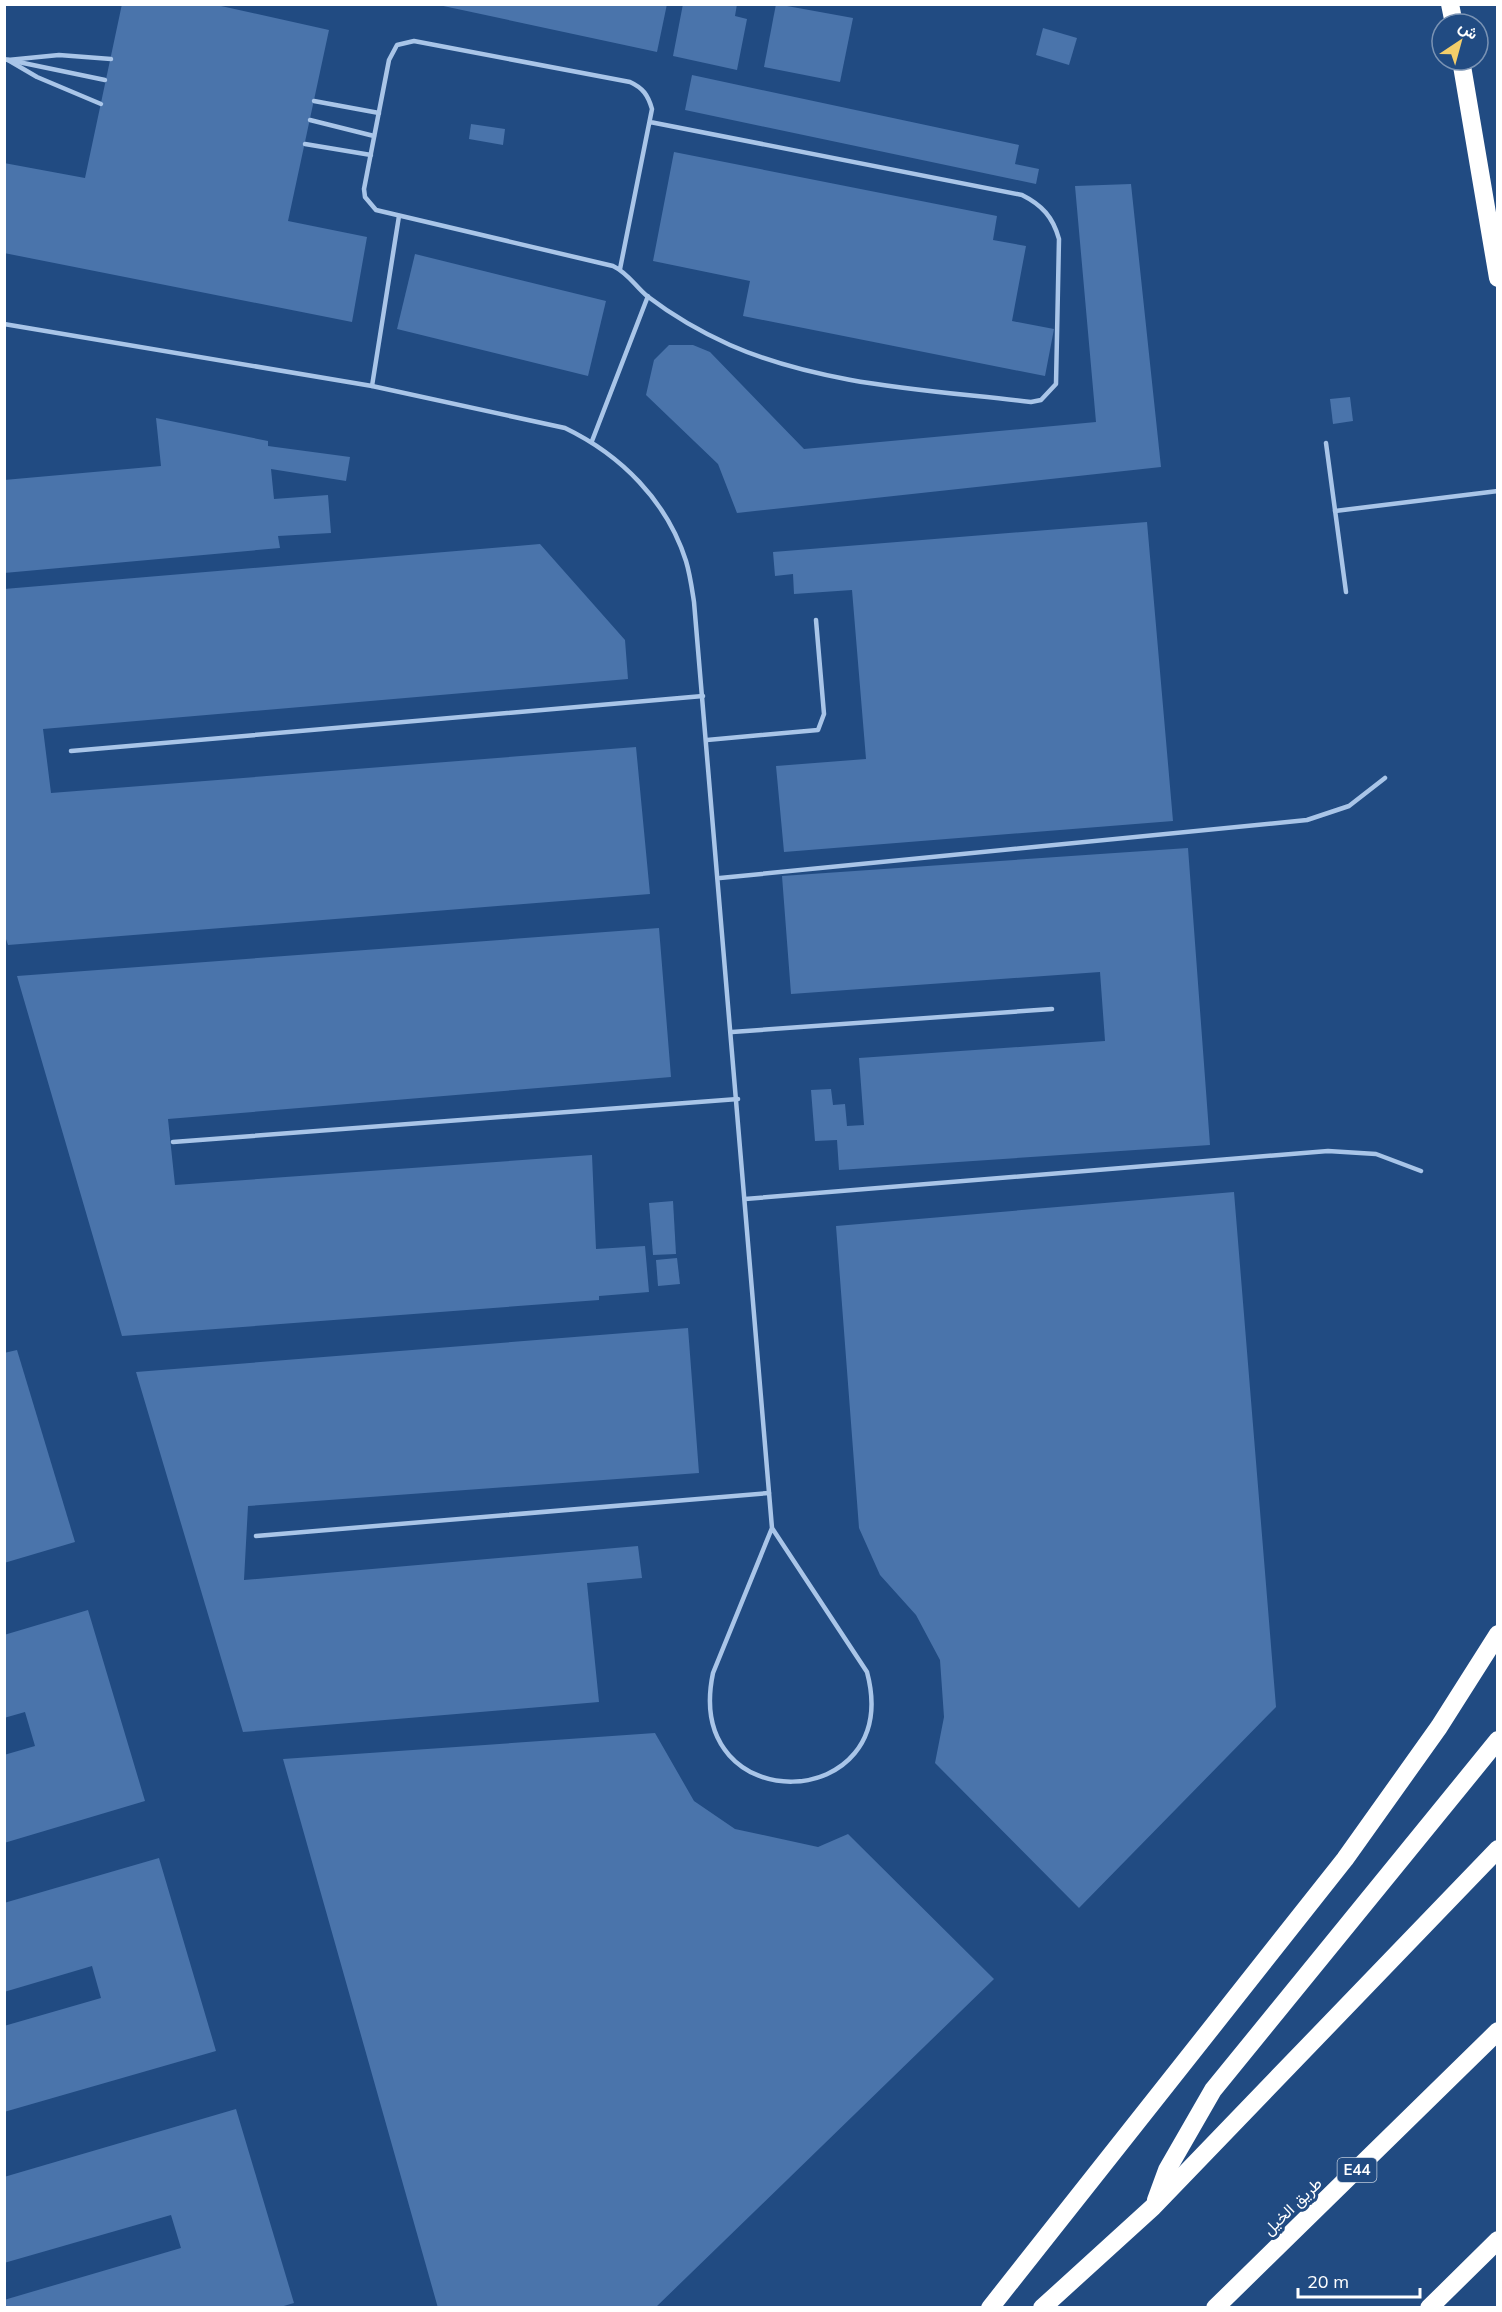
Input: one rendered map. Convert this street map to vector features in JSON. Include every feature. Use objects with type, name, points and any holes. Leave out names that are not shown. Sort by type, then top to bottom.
[{"type":"highway","points":[[1463,72],[1497,278]]},
{"type":"highway","points":[[990,2307],[1345,1859],[1439,1727],[1497,1634]]},
{"type":"highway","points":[[1153,2207],[1167,2170],[1213,2090],[1497,1740]]},
{"type":"highway","points":[[1042,2307],[1153,2207],[1497,1849]]},
{"type":"highway","name":"طريق الخيل","points":[[1215,2307],[1497,2031]]},
{"type":"highway","points":[[1429,2307],[1497,2240]]},
{"type":"lane","points":[[620,269],[652,109],[649,97],[641,87],[630,82],[414,41],[397,45],[392,52],[374,136],[365,197],[376,210],[620,269],[648,296],[687,323],[730,345],[775,362],[821,374],[1031,402],[1041,400],[1056,384],[1059,238],[1055,224],[1046,211],[1035,202],[1022,195],[650,122]]},
{"type":"lane","points":[[6,59],[59,55],[111,59]]},
{"type":"lane","points":[[6,59],[105,80]]},
{"type":"lane","points":[[6,59],[38,77],[101,104]]},
{"type":"lane","points":[[314,101],[379,113]]},
{"type":"lane","points":[[310,120],[374,136]]},
{"type":"lane","points":[[305,144],[371,155]]},
{"type":"lane","points":[[372,386],[399,216]]},
{"type":"lane","points":[[592,441],[648,296]]},
{"type":"lane","points":[[4,324],[372,386],[565,428],[592,441],[623,465],[650,493],[670,526],[686,561],[694,602],[720,878],[772,1528],[713,1673],[708,1694],[710,1717],[722,1745],[744,1768],[762,1777],[782,1782],[803,1782],[823,1777],[841,1766],[855,1752],[866,1734],[872,1714],[873,1694],[867,1672],[772,1528]]},
{"type":"lane","points":[[1326,443],[1346,592]]},
{"type":"lane","points":[[1335,511],[1497,491]]},
{"type":"lane","points":[[707,740],[818,730],[824,714],[816,620]]},
{"type":"lane","points":[[71,751],[703,696]]},
{"type":"lane","points":[[720,878],[1306,820],[1349,806],[1385,778]]},
{"type":"lane","points":[[732,1032],[1052,1009]]},
{"type":"lane","points":[[173,1142],[738,1099]]},
{"type":"lane","points":[[745,1199],[1328,1151],[1376,1154],[1421,1171]]},
{"type":"lane","points":[[256,1536],[769,1493]]},
{"type":"building","points":[[122,4],[212,4],[329,30],[288,221],[367,237],[352,322],[4,253],[4,163],[85,178]]},
{"type":"building","points":[[434,4],[667,4],[657,52]]},
{"type":"building","points":[[683,4],[737,4],[735,16],[747,19],[737,70],[673,56]]},
{"type":"building","points":[[776,4],[853,18],[840,82],[764,67]]},
{"type":"building","points":[[1043,28],[1077,38],[1069,65],[1036,55]]},
{"type":"building","points":[[692,75],[1019,145],[1015,164],[1039,169],[1036,184],[685,110]]},
{"type":"building","points":[[471,124],[505,129],[503,145],[469,139]]},
{"type":"building","points":[[674,152],[997,216],[993,240],[1026,246],[1012,321],[1054,329],[1045,376],[743,316],[750,281],[653,261]]},
{"type":"building","points":[[1131,184],[1161,467],[737,513],[718,464],[646,395],[654,360],[669,345],[693,345],[710,352],[804,449],[1096,422],[1075,186]]},
{"type":"building","points":[[415,254],[606,301],[588,376],[397,329]]},
{"type":"building","points":[[1350,397],[1353,421],[1333,424],[1330,399]]},
{"type":"building","points":[[156,418],[268,441],[268,446],[350,457],[346,481],[271,469],[274,499],[328,495],[331,533],[278,536],[280,548],[4,573],[4,480],[161,466]]},
{"type":"building","points":[[1147,522],[1173,821],[784,852],[776,766],[866,759],[852,590],[794,594],[793,574],[775,576],[773,552]]},
{"type":"building","points":[[540,544],[625,640],[628,679],[43,729],[51,793],[636,747],[650,894],[8,945],[4,933],[4,589]]},
{"type":"building","points":[[1188,848],[1210,1145],[839,1170],[837,1140],[815,1141],[811,1090],[831,1089],[833,1105],[845,1104],[847,1126],[864,1125],[859,1058],[1105,1041],[1100,972],[791,994],[782,876]]},
{"type":"building","points":[[659,928],[671,1077],[168,1119],[175,1185],[592,1155],[596,1249],[645,1246],[649,1292],[599,1296],[599,1300],[122,1336],[17,976]]},
{"type":"building","points":[[1234,1192],[1276,1707],[1079,1908],[935,1763],[944,1717],[940,1660],[916,1615],[880,1575],[859,1528],[836,1226]]},
{"type":"building","points":[[673,1201],[676,1254],[653,1255],[649,1203]]},
{"type":"building","points":[[677,1258],[680,1284],[658,1286],[656,1260]]},
{"type":"building","points":[[688,1328],[699,1473],[248,1506],[244,1580],[638,1546],[642,1578],[587,1583],[599,1702],[243,1732],[136,1372]]},
{"type":"building","points":[[17,1350],[75,1542],[4,1563],[4,1353]]},
{"type":"building","points":[[88,1610],[145,1801],[4,1843],[4,1755],[35,1746],[25,1712],[4,1718],[4,1635]]},
{"type":"building","points":[[655,1733],[694,1801],[735,1829],[818,1847],[848,1834],[994,1979],[655,2308],[438,2308],[283,1759]]},
{"type":"building","points":[[159,1858],[216,2051],[4,2112],[4,2026],[101,1998],[92,1966],[4,1992],[4,1903]]},
{"type":"building","points":[[236,2109],[294,2303],[277,2308],[4,2308],[4,2300],[181,2248],[171,2215],[4,2263],[4,2177]]}]
